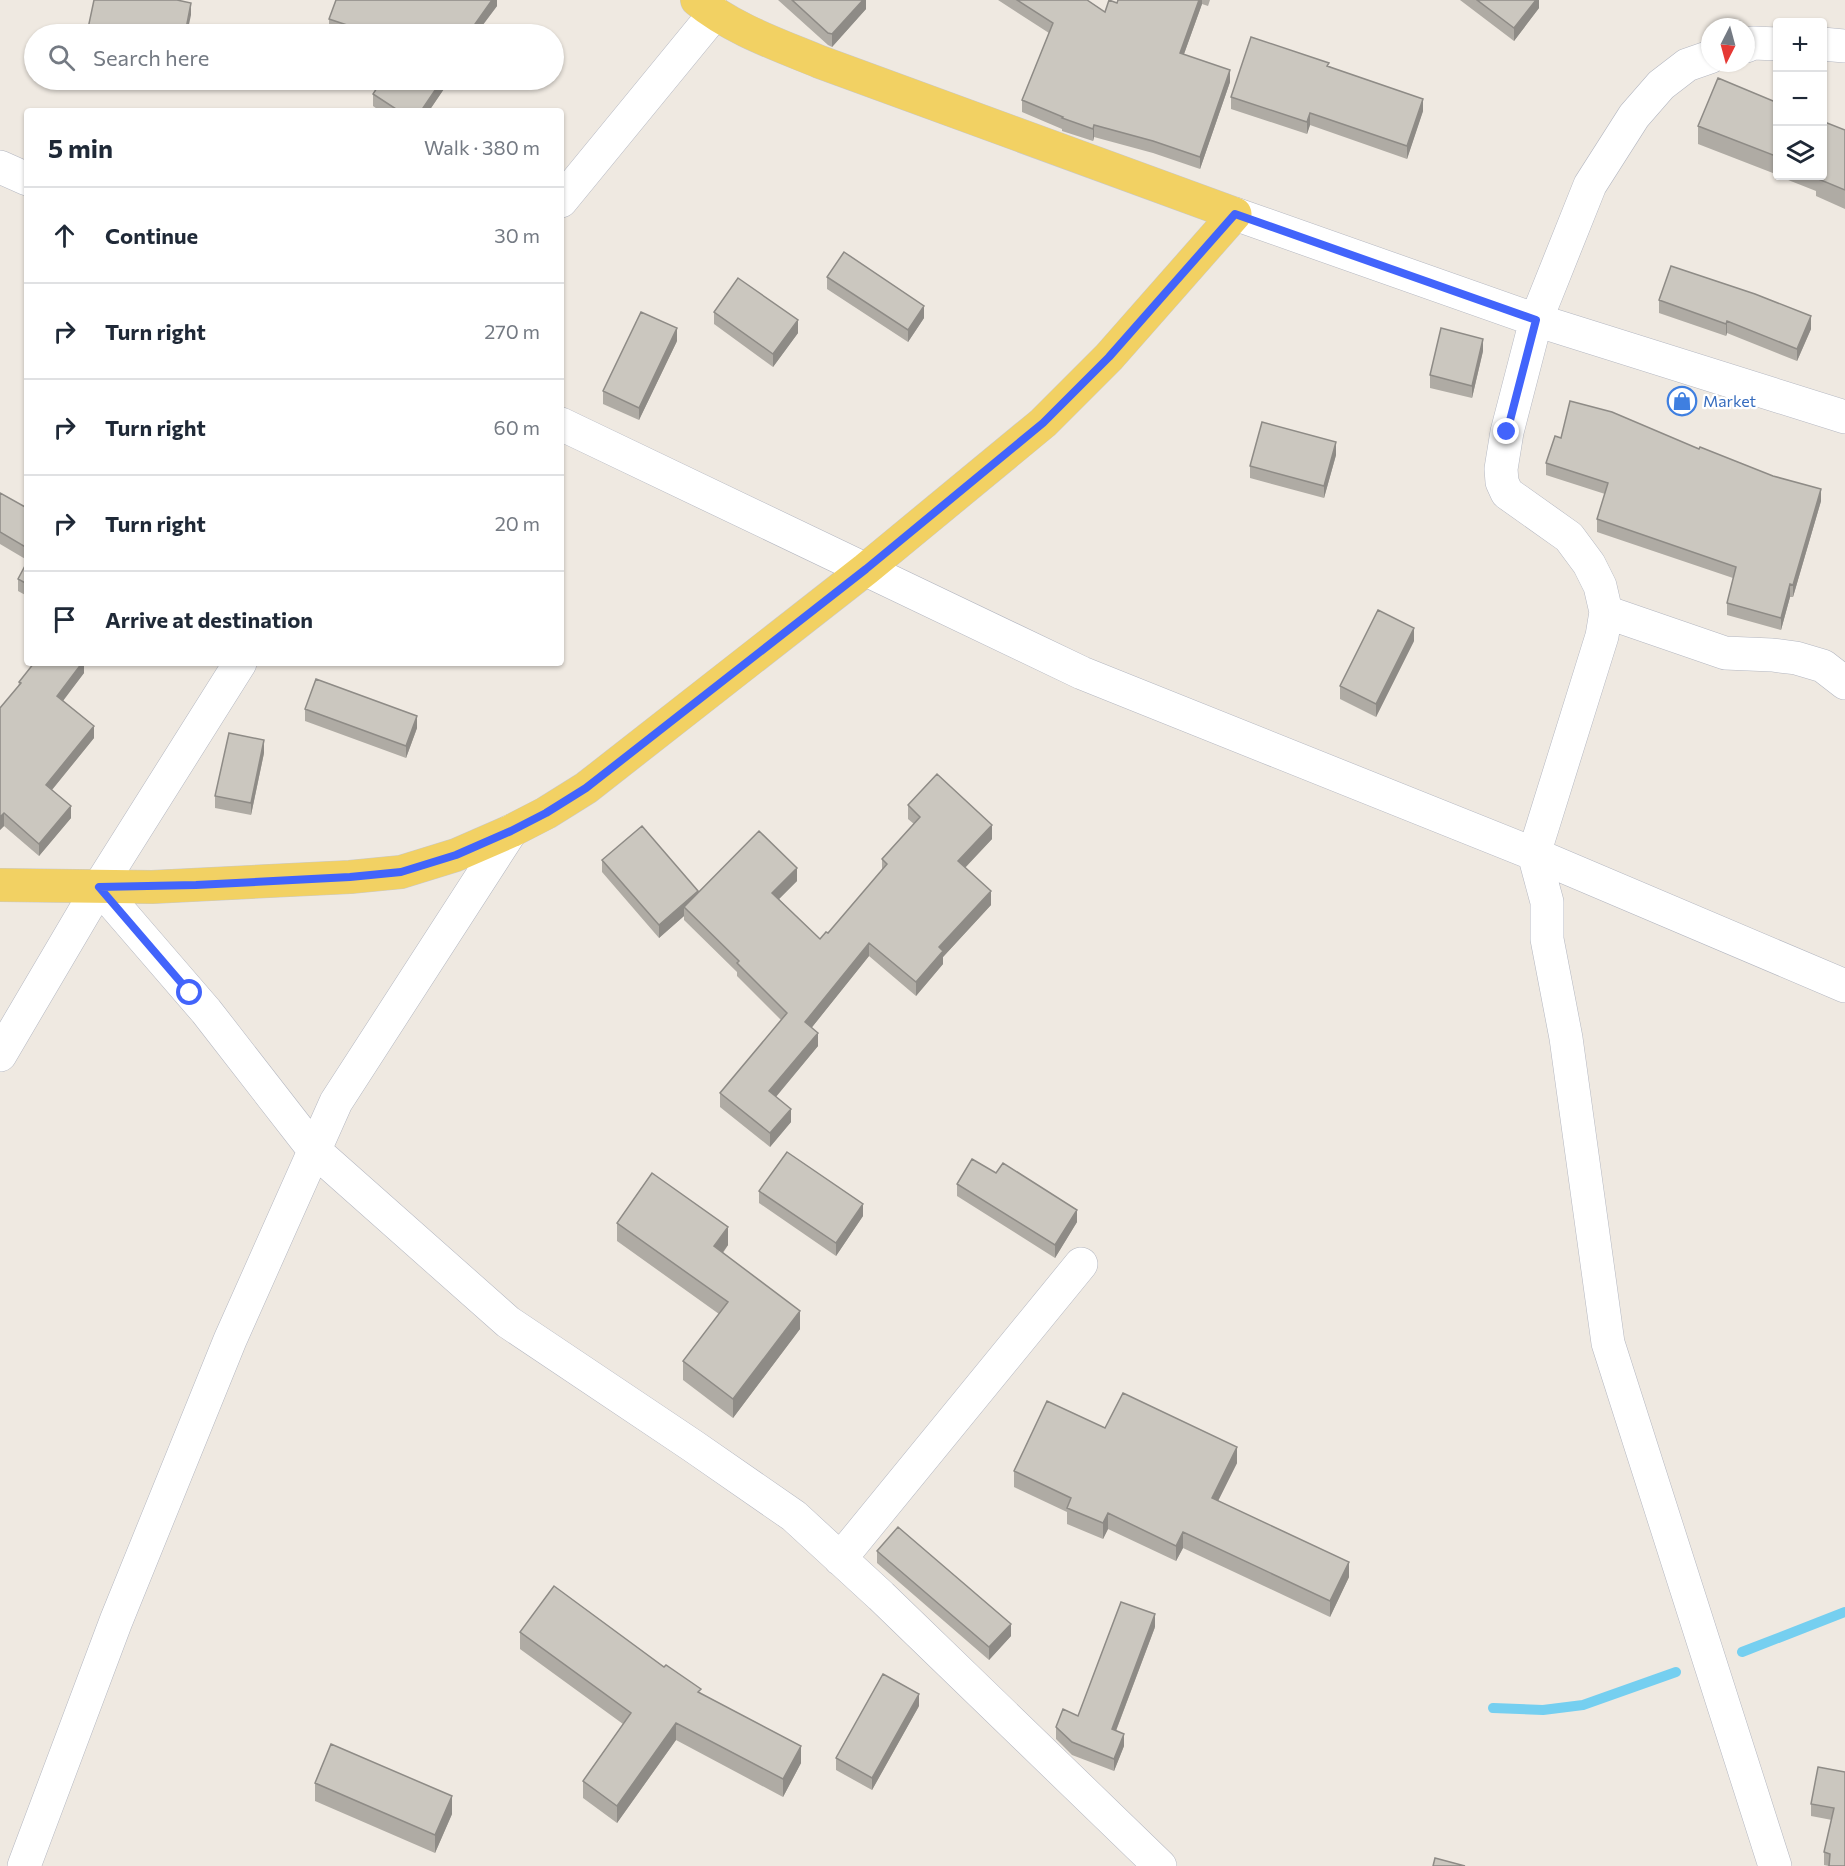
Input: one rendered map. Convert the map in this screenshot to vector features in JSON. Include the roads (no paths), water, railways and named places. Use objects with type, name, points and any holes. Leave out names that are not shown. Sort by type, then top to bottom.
[{"type":"main road","points":[[0,885],[152,887],[350,877],[401,872],[456,855],[546,813],[586,788],[866,569],[1043,423],[1109,357],[1235,214],[820,62],[757,35],[704,4]]},
{"type":"street","points":[[564,197],[704,4]]},
{"type":"street","points":[[1755,43],[1773,44]]},
{"type":"street","points":[[1827,45],[1845,46]]},
{"type":"street","points":[[1701,60],[1687,65],[1661,85],[1634,116],[1590,185],[1536,320],[1507,432],[1501,470],[1502,482],[1507,493],[1569,537],[1589,564],[1600,586],[1606,612],[1602,636],[1534,854],[1547,902],[1547,939],[1566,1038],[1608,1343],[1775,1866]]},
{"type":"street","points":[[0,167],[24,179]]},
{"type":"street","points":[[1235,214],[1536,320],[1845,417]]},
{"type":"street","points":[[564,425],[1082,673],[1534,854],[1845,986]]},
{"type":"street","points":[[1606,612],[1725,653],[1796,658],[1824,666],[1845,683]]},
{"type":"street","points":[[0,1055],[99,887],[238,666]]},
{"type":"street","points":[[24,1866],[125,1599],[230,1340],[336,1102],[511,831]]},
{"type":"street","points":[[99,887],[206,1011],[314,1150],[508,1322],[794,1516],[1160,1866]]},
{"type":"street","points":[[840,1559],[1081,1264]]},
{"type":"waterway","points":[[1742,1652],[1845,1612]]},
{"type":"waterway","points":[[1493,1708],[1543,1710],[1583,1705],[1676,1672]]},
{"type":"place","name":"Market","points":[[1682,401]]}]
